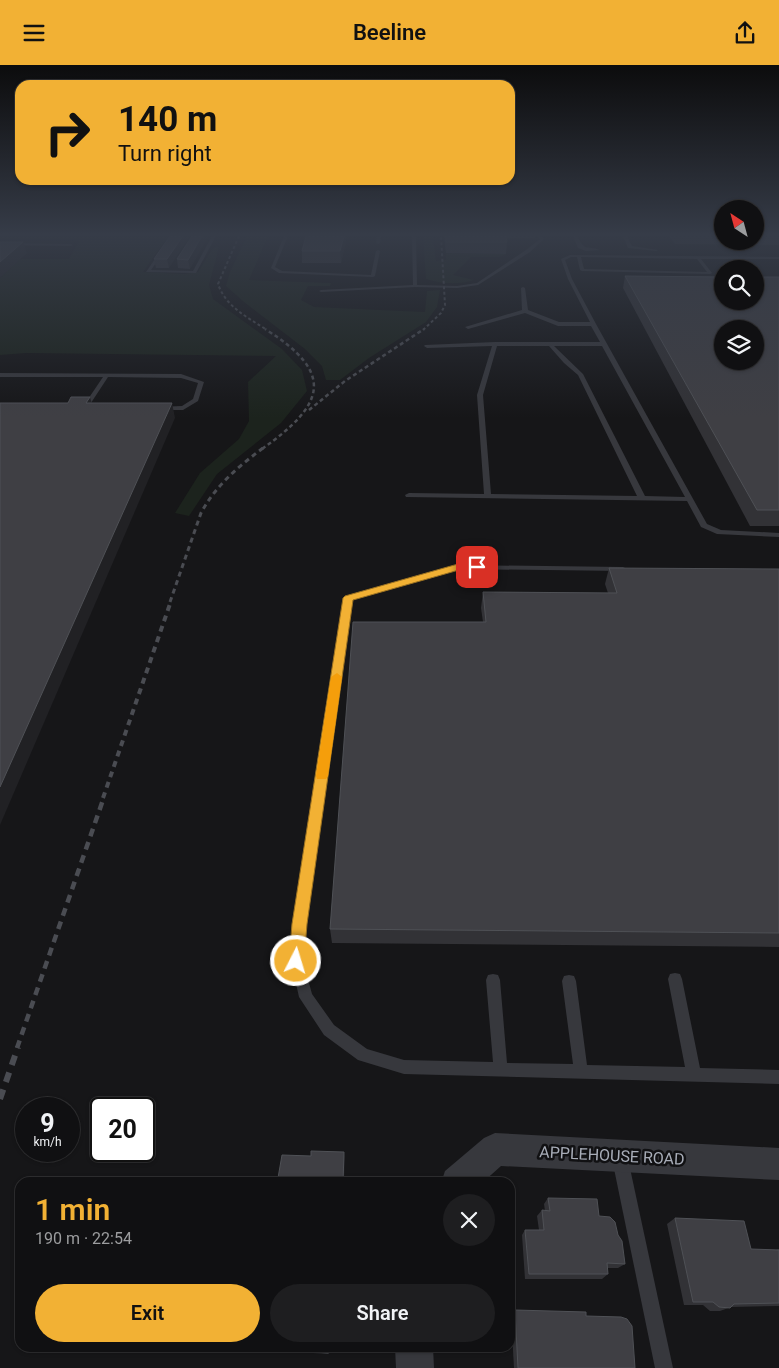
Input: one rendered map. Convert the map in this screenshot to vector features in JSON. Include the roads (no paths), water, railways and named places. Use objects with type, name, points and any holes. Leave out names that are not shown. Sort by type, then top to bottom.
[{"type":"street","name":"APPLEHOUSE ROAD","points":[[464,1177],[495,1149],[779,1164]]},
{"type":"street","points":[[414,1352],[415,1368]]},
{"type":"lane","points":[[525,297],[525,311]]},
{"type":"lane","points":[[579,297],[704,525],[720,532],[779,535]]},
{"type":"lane","points":[[468,327],[525,311],[558,323],[593,324]]},
{"type":"lane","points":[[488,496],[480,395],[495,344]]},
{"type":"lane","points":[[550,344],[580,374],[642,498]]},
{"type":"lane","points":[[427,346],[604,344]]},
{"type":"lane","points":[[0,375],[181,376],[201,382],[196,400],[183,408],[154,408]]},
{"type":"lane","points":[[85,408],[106,375]]},
{"type":"lane","points":[[75,408],[95,408]]},
{"type":"lane","points":[[409,495],[690,499]]},
{"type":"lane","points":[[633,569],[458,567],[348,598],[296,961],[306,997],[329,1030],[363,1055],[404,1067],[779,1077]]},
{"type":"lane","points":[[675,979],[694,1075]]},
{"type":"lane","points":[[493,980],[501,1070]]},
{"type":"lane","points":[[568,981],[581,1072]]},
{"type":"lane","points":[[620,1156],[664,1368]]},
{"type":"railway","points":[[225,297],[245,316],[267,330]]},
{"type":"railway","points":[[423,330],[441,313],[445,305],[445,297]]},
{"type":"railway","points":[[262,449],[299,418],[309,404],[314,389],[312,375],[304,361],[288,345],[265,329]]},
{"type":"railway","points":[[309,410],[345,381],[424,329]]},
{"type":"railway","points":[[170,602],[201,513],[207,503],[228,477],[263,448]]},
{"type":"railway","points":[[103,798],[171,601]]},
{"type":"railway","points":[[17,1048],[104,797]]},
{"type":"railway","points":[[0,1099],[18,1047]]}]
